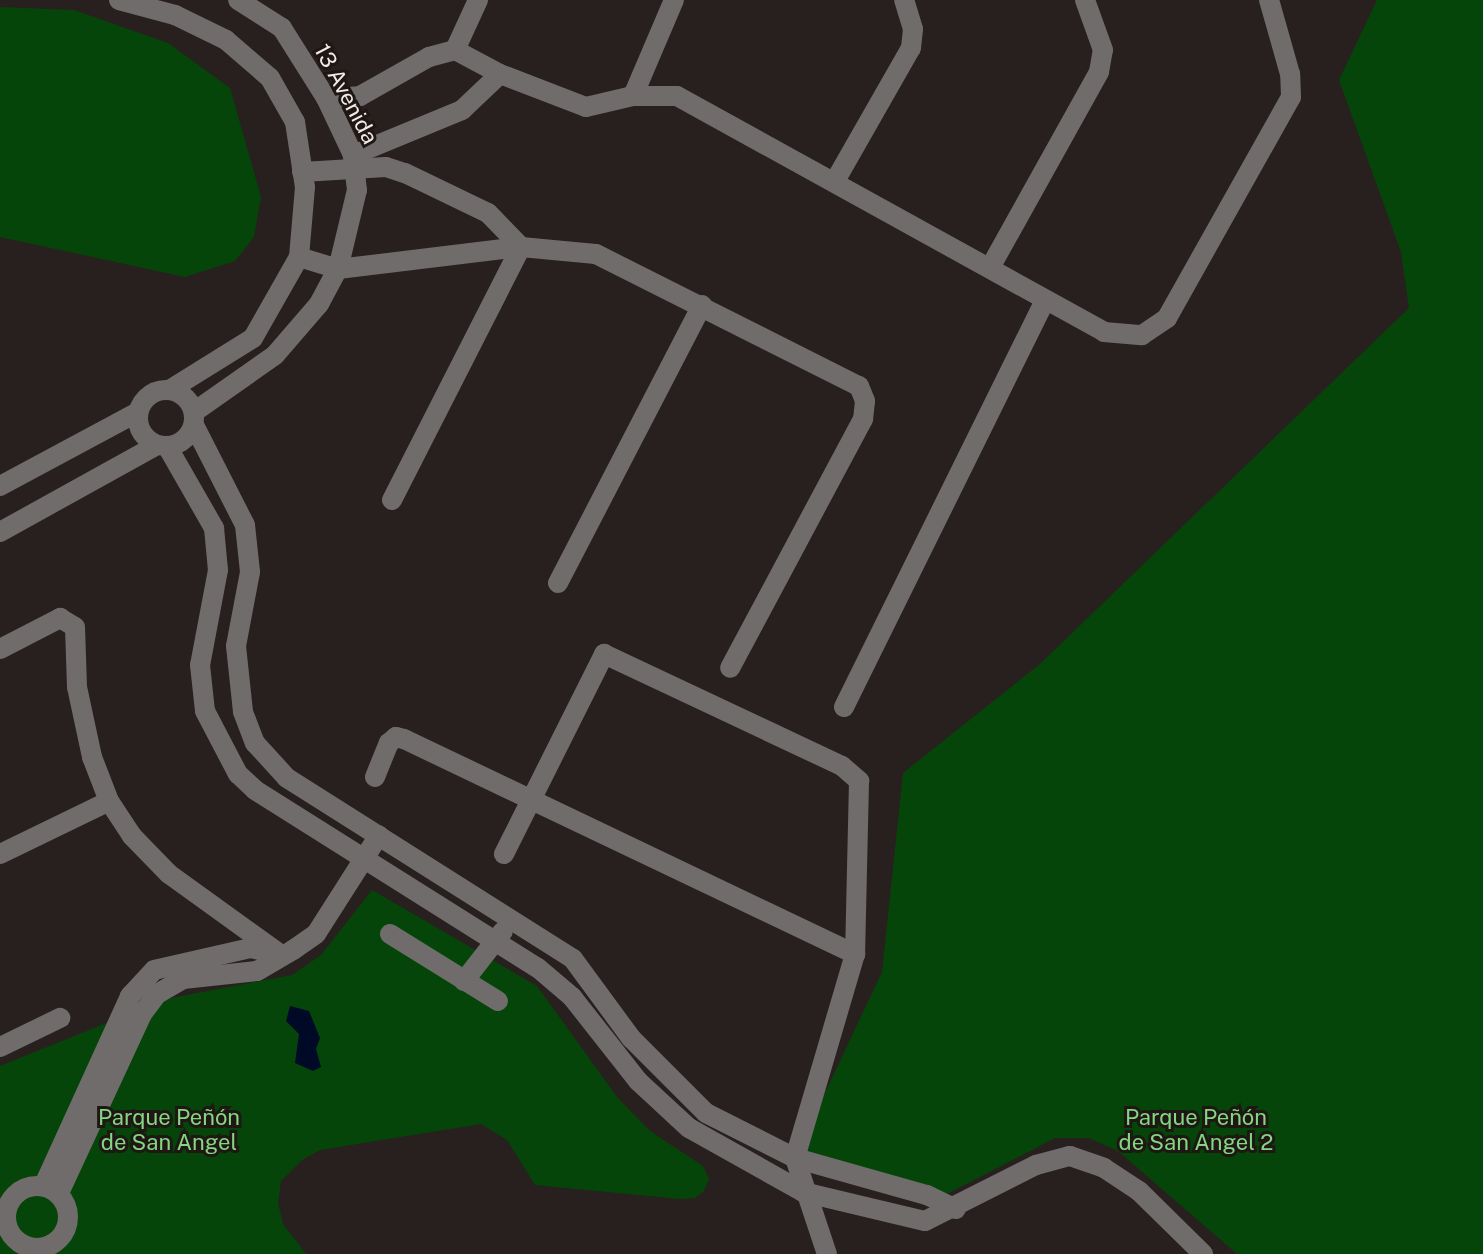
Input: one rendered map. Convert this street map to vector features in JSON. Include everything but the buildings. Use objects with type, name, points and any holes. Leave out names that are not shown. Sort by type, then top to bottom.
[{"type":"street","points":[[0,486],[138,412],[152,392],[171,389],[253,338],[299,257],[305,221],[295,122],[270,78],[226,40],[175,15],[119,0]]},
{"type":"street","name":"13 Avenida","points":[[194,418],[275,355],[319,304],[338,269],[355,162],[326,98],[282,28],[238,0]]},
{"type":"street","points":[[455,50],[478,0]]},
{"type":"street","points":[[633,96],[674,0]]},
{"type":"street","points":[[835,181],[911,48],[913,29],[904,0]]},
{"type":"street","points":[[991,266],[1099,72],[1103,50],[1085,0]]},
{"type":"street","points":[[326,98],[360,96],[439,52],[455,50],[500,74],[586,107],[633,96],[677,96],[991,266],[1104,332],[1142,335],[1167,318],[1291,97],[1290,74],[1269,0]]},
{"type":"street","points":[[302,172],[355,162],[462,110],[500,74]]},
{"type":"street","points":[[355,162],[386,167],[488,213],[521,247]]},
{"type":"street","points":[[299,257],[338,269],[521,247],[596,254],[859,386],[865,401],[863,419],[730,668]]},
{"type":"street","points":[[392,500],[521,247]]},
{"type":"street","points":[[844,707],[1045,300]]},
{"type":"street","points":[[558,583],[702,305]]},
{"type":"street","points":[[171,389],[182,393],[245,525],[250,572],[236,646],[236,682],[255,743],[287,778],[513,917],[573,959],[631,1038],[706,1113],[795,1158],[927,1195],[956,1209]]},
{"type":"street","points":[[138,412],[142,433],[162,446],[214,528],[218,570],[200,665],[205,711],[223,752],[255,790],[361,860],[497,939],[572,997],[638,1081],[689,1128],[803,1192],[925,1221],[956,1209],[1036,1165],[1070,1156],[1104,1168],[1139,1191],[1203,1254]]},
{"type":"street","points":[[0,532],[162,446],[184,440],[194,418]]},
{"type":"street","points":[[0,649],[60,618],[75,627],[77,687],[92,757],[109,801],[132,836],[169,874],[280,954]]},
{"type":"street","points":[[504,854],[594,666],[604,654],[620,658],[842,766],[859,781],[855,954],[795,1158],[803,1192],[827,1254]]},
{"type":"street","points":[[375,777],[396,737],[855,954]]},
{"type":"street","points":[[0,854],[109,801]]},
{"type":"street","points":[[52,1189],[130,996],[154,970],[251,948],[280,954],[316,934],[379,835]]},
{"type":"street","points":[[464,981],[513,917]]},
{"type":"street","points":[[390,934],[498,1001]]},
{"type":"street","points":[[0,1047],[60,1018]]},
{"type":"street","points":[[52,1189],[69,1209],[68,1227],[49,1245],[20,1250],[12,1237],[5,1200],[52,1189]]},
{"type":"green space","name":"Parque Peñón de San Angel 2","points":[[1377,0],[1483,0],[1483,1254],[1237,1254],[1118,1151],[1089,1138],[1055,1138],[945,1195],[798,1150],[882,972],[903,773],[1040,664],[1409,308],[1401,252],[1339,80]]},
{"type":"green space","points":[[0,7],[74,10],[168,43],[230,88],[261,197],[254,237],[235,261],[185,277],[0,237]]},
{"type":"green space","name":"Parque Peñón de San Angel","points":[[372,890],[537,986],[617,1097],[650,1131],[703,1166],[709,1179],[704,1191],[695,1198],[680,1199],[535,1185],[507,1140],[481,1124],[320,1150],[302,1160],[281,1181],[278,1203],[283,1224],[306,1254],[0,1254],[0,1066],[166,999],[292,975],[321,955]]},
{"type":"water","points":[[290,1006],[309,1011],[320,1038],[316,1049],[321,1067],[313,1071],[295,1063],[299,1034],[286,1021]]}]
